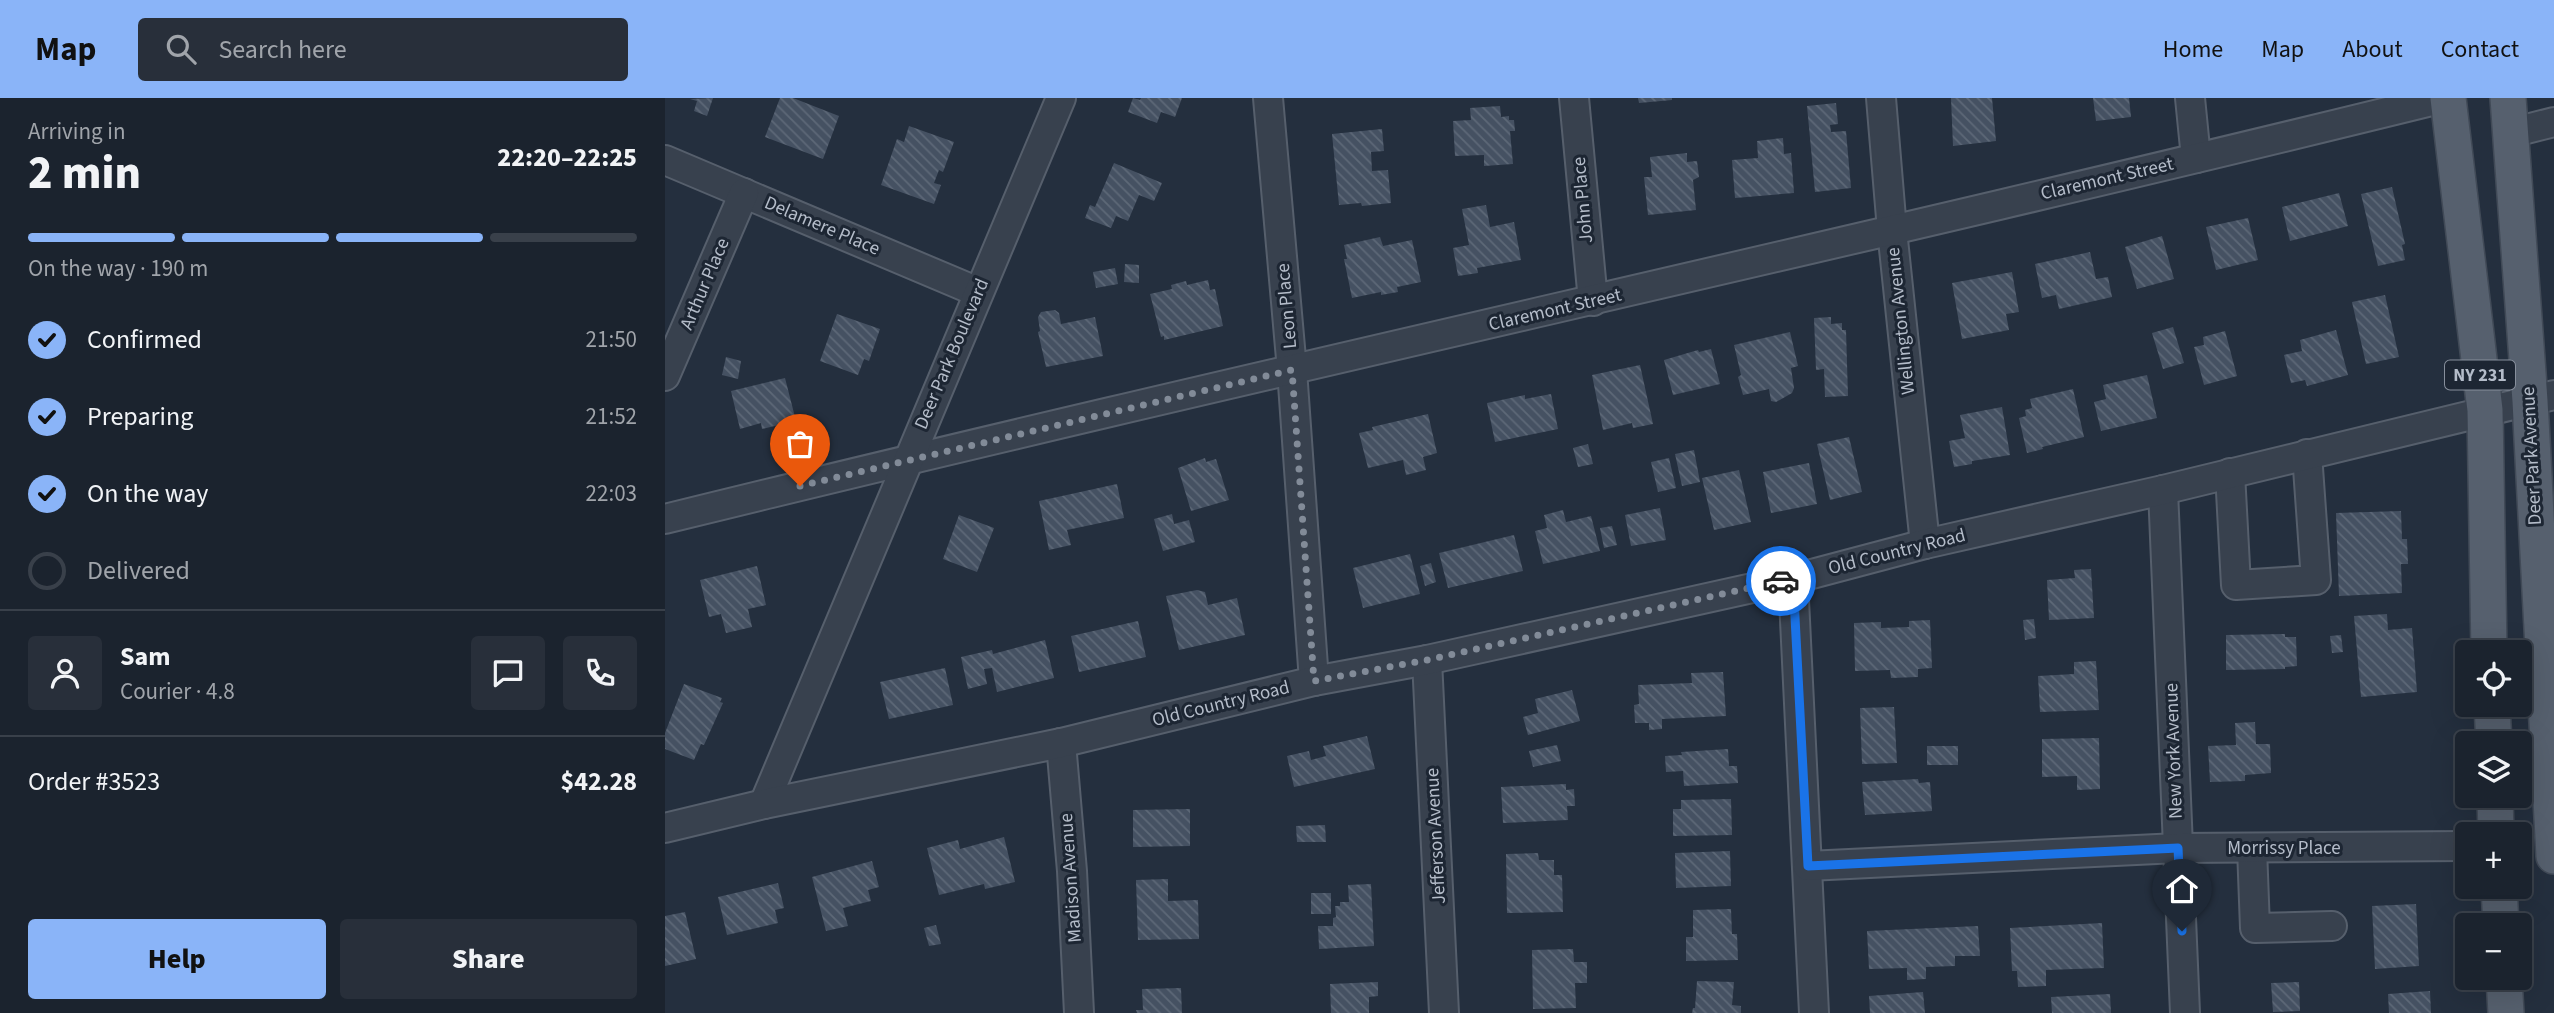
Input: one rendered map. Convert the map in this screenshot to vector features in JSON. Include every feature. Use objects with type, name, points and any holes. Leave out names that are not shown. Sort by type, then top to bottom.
[{"type":"main road","name":"NY 231","points":[[2446,98],[2485,410],[2489,640]]},
{"type":"main road","name":"Deer Park Avenue","points":[[2508,98],[2542,398],[2554,842]]},
{"type":"main road","points":[[2505,990],[2506,1013]]},
{"type":"street","name":"Deer Park Boulevard","points":[[764,804],[1061,98]]},
{"type":"street","name":"Leon Place","points":[[1268,98],[1292,370],[1314,681]]},
{"type":"street","name":"John Place","points":[[1574,98],[1593,301]]},
{"type":"street","name":"Wellington Avenue","points":[[1881,98],[1925,544]]},
{"type":"street","points":[[2190,98],[2196,158]]},
{"type":"street","name":"Claremont Street","points":[[665,519],[2446,98]]},
{"type":"street","points":[[2511,133],[2554,122]]},
{"type":"street","name":"Delamere Place","points":[[665,160],[978,292]]},
{"type":"street","name":"Arthur Place","points":[[665,376],[744,193]]},
{"type":"street","name":"Old Country Road","points":[[665,828],[764,804],[1061,743],[1314,681],[1427,660],[1793,579],[1925,544],[2542,398]]},
{"type":"street","points":[[2230,473],[2236,585],[2316,580],[2307,454]]},
{"type":"street","name":"New York Avenue","points":[[2163,489],[2185,1013]]},
{"type":"street","points":[[1793,579],[1814,1013]]},
{"type":"street","name":"Jefferson Avenue","points":[[1427,660],[1444,1013]]},
{"type":"street","name":"Madison Avenue","points":[[1061,743],[1072,871],[1079,1013]]},
{"type":"street","name":"Morrissy Place","points":[[1808,866],[2178,848],[2455,846]]},
{"type":"street","points":[[2252,848],[2255,928],[2332,926]]},
{"type":"building","points":[[713,98],[707,116],[694,111],[697,101],[690,99]]},
{"type":"building","points":[[780,98],[793,98],[839,116],[823,159],[765,137]]},
{"type":"building","points":[[1133,98],[1182,98],[1175,117],[1161,112],[1157,123],[1128,112]]},
{"type":"building","points":[[1638,98],[1672,98],[1672,100],[1639,103]]},
{"type":"building","points":[[1951,98],[1992,98],[1996,141],[1953,146]]},
{"type":"building","points":[[2093,98],[2129,98],[2131,117],[2096,121]]},
{"type":"building","points":[[1836,103],[1838,124],[1830,125],[1831,132],[1846,131],[1851,188],[1815,192],[1807,106]]},
{"type":"building","points":[[1500,106],[1501,117],[1509,116],[1509,120],[1514,120],[1515,131],[1510,131],[1513,164],[1484,166],[1484,155],[1455,156],[1453,121],[1471,120],[1470,108]]},
{"type":"building","points":[[909,126],[954,142],[943,172],[939,170],[934,183],[941,185],[934,204],[881,185],[897,139],[904,142]]},
{"type":"building","points":[[1382,129],[1384,151],[1371,152],[1372,171],[1388,170],[1391,203],[1339,205],[1332,134]]},
{"type":"building","points":[[1783,138],[1784,154],[1791,153],[1794,193],[1735,198],[1732,160],[1758,158],[1757,141]]},
{"type":"building","points":[[1687,153],[1687,162],[1697,161],[1699,177],[1693,180],[1696,210],[1648,215],[1644,177],[1652,177],[1650,157]]},
{"type":"building","points":[[1114,163],[1162,183],[1154,201],[1139,195],[1128,221],[1116,216],[1111,228],[1085,218],[1090,205],[1095,207]]},
{"type":"building","points":[[2392,187],[2405,244],[2402,245],[2405,260],[2378,266],[2361,194]]},
{"type":"building","points":[[2339,193],[2348,226],[2290,241],[2282,207]]},
{"type":"building","points":[[1486,205],[1490,227],[1514,222],[1521,260],[1477,268],[1478,273],[1458,276],[1453,248],[1469,245],[1462,209]]},
{"type":"building","points":[[2248,218],[2258,260],[2216,270],[2206,227]]},
{"type":"building","points":[[2162,236],[2174,279],[2137,289],[2125,247]]},
{"type":"building","points":[[1380,237],[1383,246],[1412,240],[1421,282],[1397,287],[1398,292],[1381,295],[1381,292],[1352,298],[1344,245]]},
{"type":"building","points":[[2090,252],[2096,279],[2108,277],[2112,297],[2059,309],[2056,295],[2042,298],[2035,264]]},
{"type":"building","points":[[1125,264],[1139,265],[1139,283],[1124,282]]},
{"type":"building","points":[[1115,268],[1118,284],[1096,288],[1093,272]]},
{"type":"building","points":[[2012,272],[2019,312],[2006,314],[2009,330],[1962,339],[1952,283]]},
{"type":"building","points":[[1208,280],[1210,290],[1215,289],[1223,326],[1164,340],[1150,294],[1172,289],[1171,285],[1186,281],[1187,285]]},
{"type":"building","points":[[2385,295],[2399,357],[2366,364],[2352,302]]},
{"type":"building","points":[[1055,310],[1059,313],[1061,324],[1095,317],[1103,356],[1046,367],[1038,332],[1038,317],[1041,312]]},
{"type":"building","points":[[837,314],[880,329],[869,361],[864,359],[858,375],[820,361]]},
{"type":"building","points":[[1831,317],[1831,324],[1842,323],[1842,330],[1846,330],[1848,396],[1825,397],[1824,369],[1816,370],[1814,318]]},
{"type":"building","points":[[2173,327],[2184,363],[2163,369],[2152,333]]},
{"type":"building","points":[[2336,330],[2348,375],[2307,386],[2305,380],[2291,383],[2284,355],[2302,351],[2300,340]]},
{"type":"building","points":[[2225,331],[2237,376],[2204,385],[2194,347],[2204,345],[2203,337]]},
{"type":"building","points":[[1790,332],[1798,366],[1791,368],[1794,388],[1792,393],[1776,402],[1771,401],[1769,389],[1743,395],[1734,345]]},
{"type":"building","points":[[1711,349],[1720,384],[1673,395],[1664,360]]},
{"type":"building","points":[[726,357],[741,361],[738,379],[722,375]]},
{"type":"building","points":[[1640,365],[1653,424],[1633,428],[1632,423],[1603,430],[1592,375]]},
{"type":"building","points":[[2147,375],[2157,418],[2101,431],[2094,402],[2106,399],[2103,385]]},
{"type":"building","points":[[785,378],[796,421],[762,429],[761,423],[740,429],[731,391]]},
{"type":"building","points":[[2073,389],[2084,437],[2027,453],[2019,418],[2026,416],[2025,410],[2032,408],[2030,399]]},
{"type":"building","points":[[1551,394],[1558,429],[1495,442],[1487,403],[1525,395],[1525,399]]},
{"type":"building","points":[[2002,407],[2010,455],[1954,467],[1949,441],[1965,438],[1960,415]]},
{"type":"building","points":[[1428,414],[1437,453],[1423,457],[1426,470],[1406,475],[1403,460],[1368,468],[1359,433],[1373,430],[1372,427]]},
{"type":"building","points":[[1849,437],[1862,492],[1830,500],[1817,444]]},
{"type":"building","points":[[1588,444],[1593,464],[1578,467],[1573,448]]},
{"type":"building","points":[[1694,450],[1700,482],[1682,486],[1675,454]]},
{"type":"building","points":[[1205,458],[1206,462],[1216,459],[1229,500],[1191,511],[1178,468]]},
{"type":"building","points":[[1669,458],[1676,488],[1658,492],[1651,462]]},
{"type":"building","points":[[1809,463],[1817,504],[1771,513],[1763,472]]},
{"type":"building","points":[[1739,470],[1751,522],[1714,530],[1702,478]]},
{"type":"building","points":[[1117,484],[1124,518],[1067,530],[1071,545],[1049,550],[1039,501]]},
{"type":"building","points":[[1660,508],[1666,540],[1631,546],[1625,515]]},
{"type":"building","points":[[1563,510],[1566,522],[1591,516],[1600,551],[1543,564],[1535,531],[1547,528],[1544,515]]},
{"type":"building","points":[[2401,511],[2402,539],[2407,539],[2408,564],[2401,564],[2402,593],[2339,596],[2336,513]]},
{"type":"building","points":[[1172,514],[1174,524],[1189,520],[1195,542],[1163,551],[1154,519]]},
{"type":"building","points":[[959,515],[994,528],[977,572],[943,559]]},
{"type":"building","points":[[1612,526],[1617,545],[1604,548],[1600,528]]},
{"type":"building","points":[[1514,535],[1523,571],[1448,588],[1439,553]]},
{"type":"building","points":[[1410,554],[1420,594],[1363,608],[1353,568]]},
{"type":"building","points":[[1431,563],[1436,582],[1425,586],[1420,566]]},
{"type":"building","points":[[757,566],[766,605],[748,609],[752,627],[726,633],[721,614],[709,617],[700,580]]},
{"type":"building","points":[[2091,569],[2094,618],[2049,620],[2047,580],[2075,578],[2074,570]]},
{"type":"building","points":[[1197,590],[1205,592],[1208,605],[1237,598],[1245,635],[1179,650],[1166,596]]},
{"type":"building","points":[[2387,614],[2388,630],[2412,628],[2417,692],[2361,697],[2354,616]]},
{"type":"building","points":[[2034,619],[2036,638],[2025,640],[2023,620]]},
{"type":"building","points":[[1930,620],[1932,668],[1918,669],[1918,677],[1891,678],[1890,670],[1855,671],[1854,623],[1881,622],[1881,628],[1909,627],[1909,621]]},
{"type":"building","points":[[1138,621],[1146,657],[1079,672],[1071,636]]},
{"type":"building","points":[[2285,634],[2285,637],[2296,637],[2297,666],[2285,669],[2226,670],[2226,635]]},
{"type":"building","points":[[2341,635],[2343,652],[2332,653],[2330,636]]},
{"type":"building","points":[[1045,640],[1054,678],[997,692],[992,668],[984,669],[987,684],[968,689],[961,657],[992,650],[993,654]]},
{"type":"building","points":[[2096,661],[2099,710],[2040,712],[2038,676],[2074,674],[2074,662]]},
{"type":"building","points":[[945,668],[953,705],[889,719],[880,682]]},
{"type":"building","points":[[1723,672],[1726,716],[1662,719],[1662,729],[1649,730],[1649,723],[1635,723],[1634,705],[1639,704],[1638,685],[1692,683],[1691,673]]},
{"type":"building","points":[[684,684],[722,698],[720,702],[723,703],[704,745],[701,744],[694,760],[665,749],[665,733]]},
{"type":"building","points":[[1572,690],[1580,721],[1528,735],[1523,717],[1538,713],[1535,699]]},
{"type":"building","points":[[1894,707],[1897,763],[1862,764],[1860,708]]},
{"type":"building","points":[[2255,722],[2256,744],[2270,744],[2271,773],[2245,775],[2245,781],[2210,782],[2208,746],[2236,745],[2235,723]]},
{"type":"building","points":[[1367,736],[1375,769],[1294,787],[1287,756],[1309,751],[1311,760],[1326,756],[1323,746]]},
{"type":"building","points":[[2099,738],[2100,789],[2077,790],[2077,776],[2042,777],[2042,739]]},
{"type":"building","points":[[1557,745],[1561,761],[1533,767],[1529,751]]},
{"type":"building","points":[[1927,746],[1958,746],[1958,765],[1927,765]]},
{"type":"building","points":[[1728,749],[1729,766],[1737,766],[1738,783],[1684,786],[1683,771],[1666,772],[1665,756],[1682,755],[1681,752]]},
{"type":"building","points":[[1918,779],[1919,783],[1930,782],[1932,811],[1865,815],[1862,782]]},
{"type":"building","points":[[1566,784],[1566,790],[1574,789],[1575,806],[1567,806],[1568,820],[1503,823],[1501,787]]},
{"type":"building","points":[[1731,799],[1732,835],[1673,836],[1673,809],[1681,809],[1681,800]]},
{"type":"building","points":[[1190,809],[1190,846],[1133,847],[1133,810]]},
{"type":"building","points":[[1325,825],[1326,842],[1297,842],[1296,826]]},
{"type":"building","points":[[1004,837],[1015,882],[985,889],[984,884],[939,895],[927,848],[958,840],[960,849]]},
{"type":"building","points":[[1730,851],[1731,886],[1676,888],[1675,853]]},
{"type":"building","points":[[1538,853],[1539,860],[1554,860],[1554,875],[1562,875],[1563,912],[1507,913],[1506,854]]},
{"type":"building","points":[[872,861],[879,887],[868,890],[871,901],[843,908],[848,926],[826,931],[812,877]]},
{"type":"building","points":[[1168,879],[1168,901],[1198,900],[1199,939],[1138,940],[1136,880]]},
{"type":"building","points":[[778,883],[784,908],[775,910],[778,923],[727,935],[718,897]]},
{"type":"building","points":[[1371,884],[1374,946],[1319,949],[1318,926],[1333,926],[1335,906],[1340,906],[1340,902],[1349,902],[1348,885]]},
{"type":"building","points":[[1311,893],[1331,893],[1331,914],[1311,914]]},
{"type":"building","points":[[2416,904],[2419,966],[2375,969],[2372,906]]},
{"type":"building","points":[[1731,909],[1732,934],[1737,934],[1738,960],[1686,961],[1686,937],[1693,937],[1693,910]]},
{"type":"building","points":[[685,912],[696,959],[665,966],[665,916]]},
{"type":"building","points":[[2102,923],[2104,968],[2046,970],[2046,986],[2018,987],[2017,971],[2012,971],[2010,928]]},
{"type":"building","points":[[936,925],[941,944],[929,946],[924,928]]},
{"type":"building","points":[[1978,926],[1980,956],[1955,956],[1955,966],[1926,967],[1926,979],[1907,980],[1907,968],[1869,969],[1867,931]]},
{"type":"building","points":[[1573,949],[1574,962],[1587,962],[1587,983],[1575,983],[1576,1008],[1533,1009],[1532,950]]},
{"type":"building","points":[[1697,981],[1734,982],[1732,1005],[1741,1006],[1741,1013],[1692,1013],[1695,1008]]},
{"type":"building","points":[[1378,982],[1378,996],[1369,997],[1369,1013],[1331,1013],[1330,984]]},
{"type":"building","points":[[2299,982],[2300,1011],[2273,1012],[2271,983]]},
{"type":"building","points":[[1181,988],[1182,1013],[1137,1013],[1136,1010],[1143,1010],[1142,989]]},
{"type":"building","points":[[2430,991],[2431,1013],[2389,1013],[2388,994]]},
{"type":"building","points":[[1923,992],[1925,1013],[1870,1013],[1869,996]]},
{"type":"building","points":[[2110,994],[2111,1013],[2052,1013],[2051,997]]},
{"type":"way so far","points":[[800,486],[1292,370],[1314,681],[1427,660],[1781,581]]},
{"type":"route","points":[[1781,581],[1793,579],[1808,866],[2178,848],[2182,931]]}]
